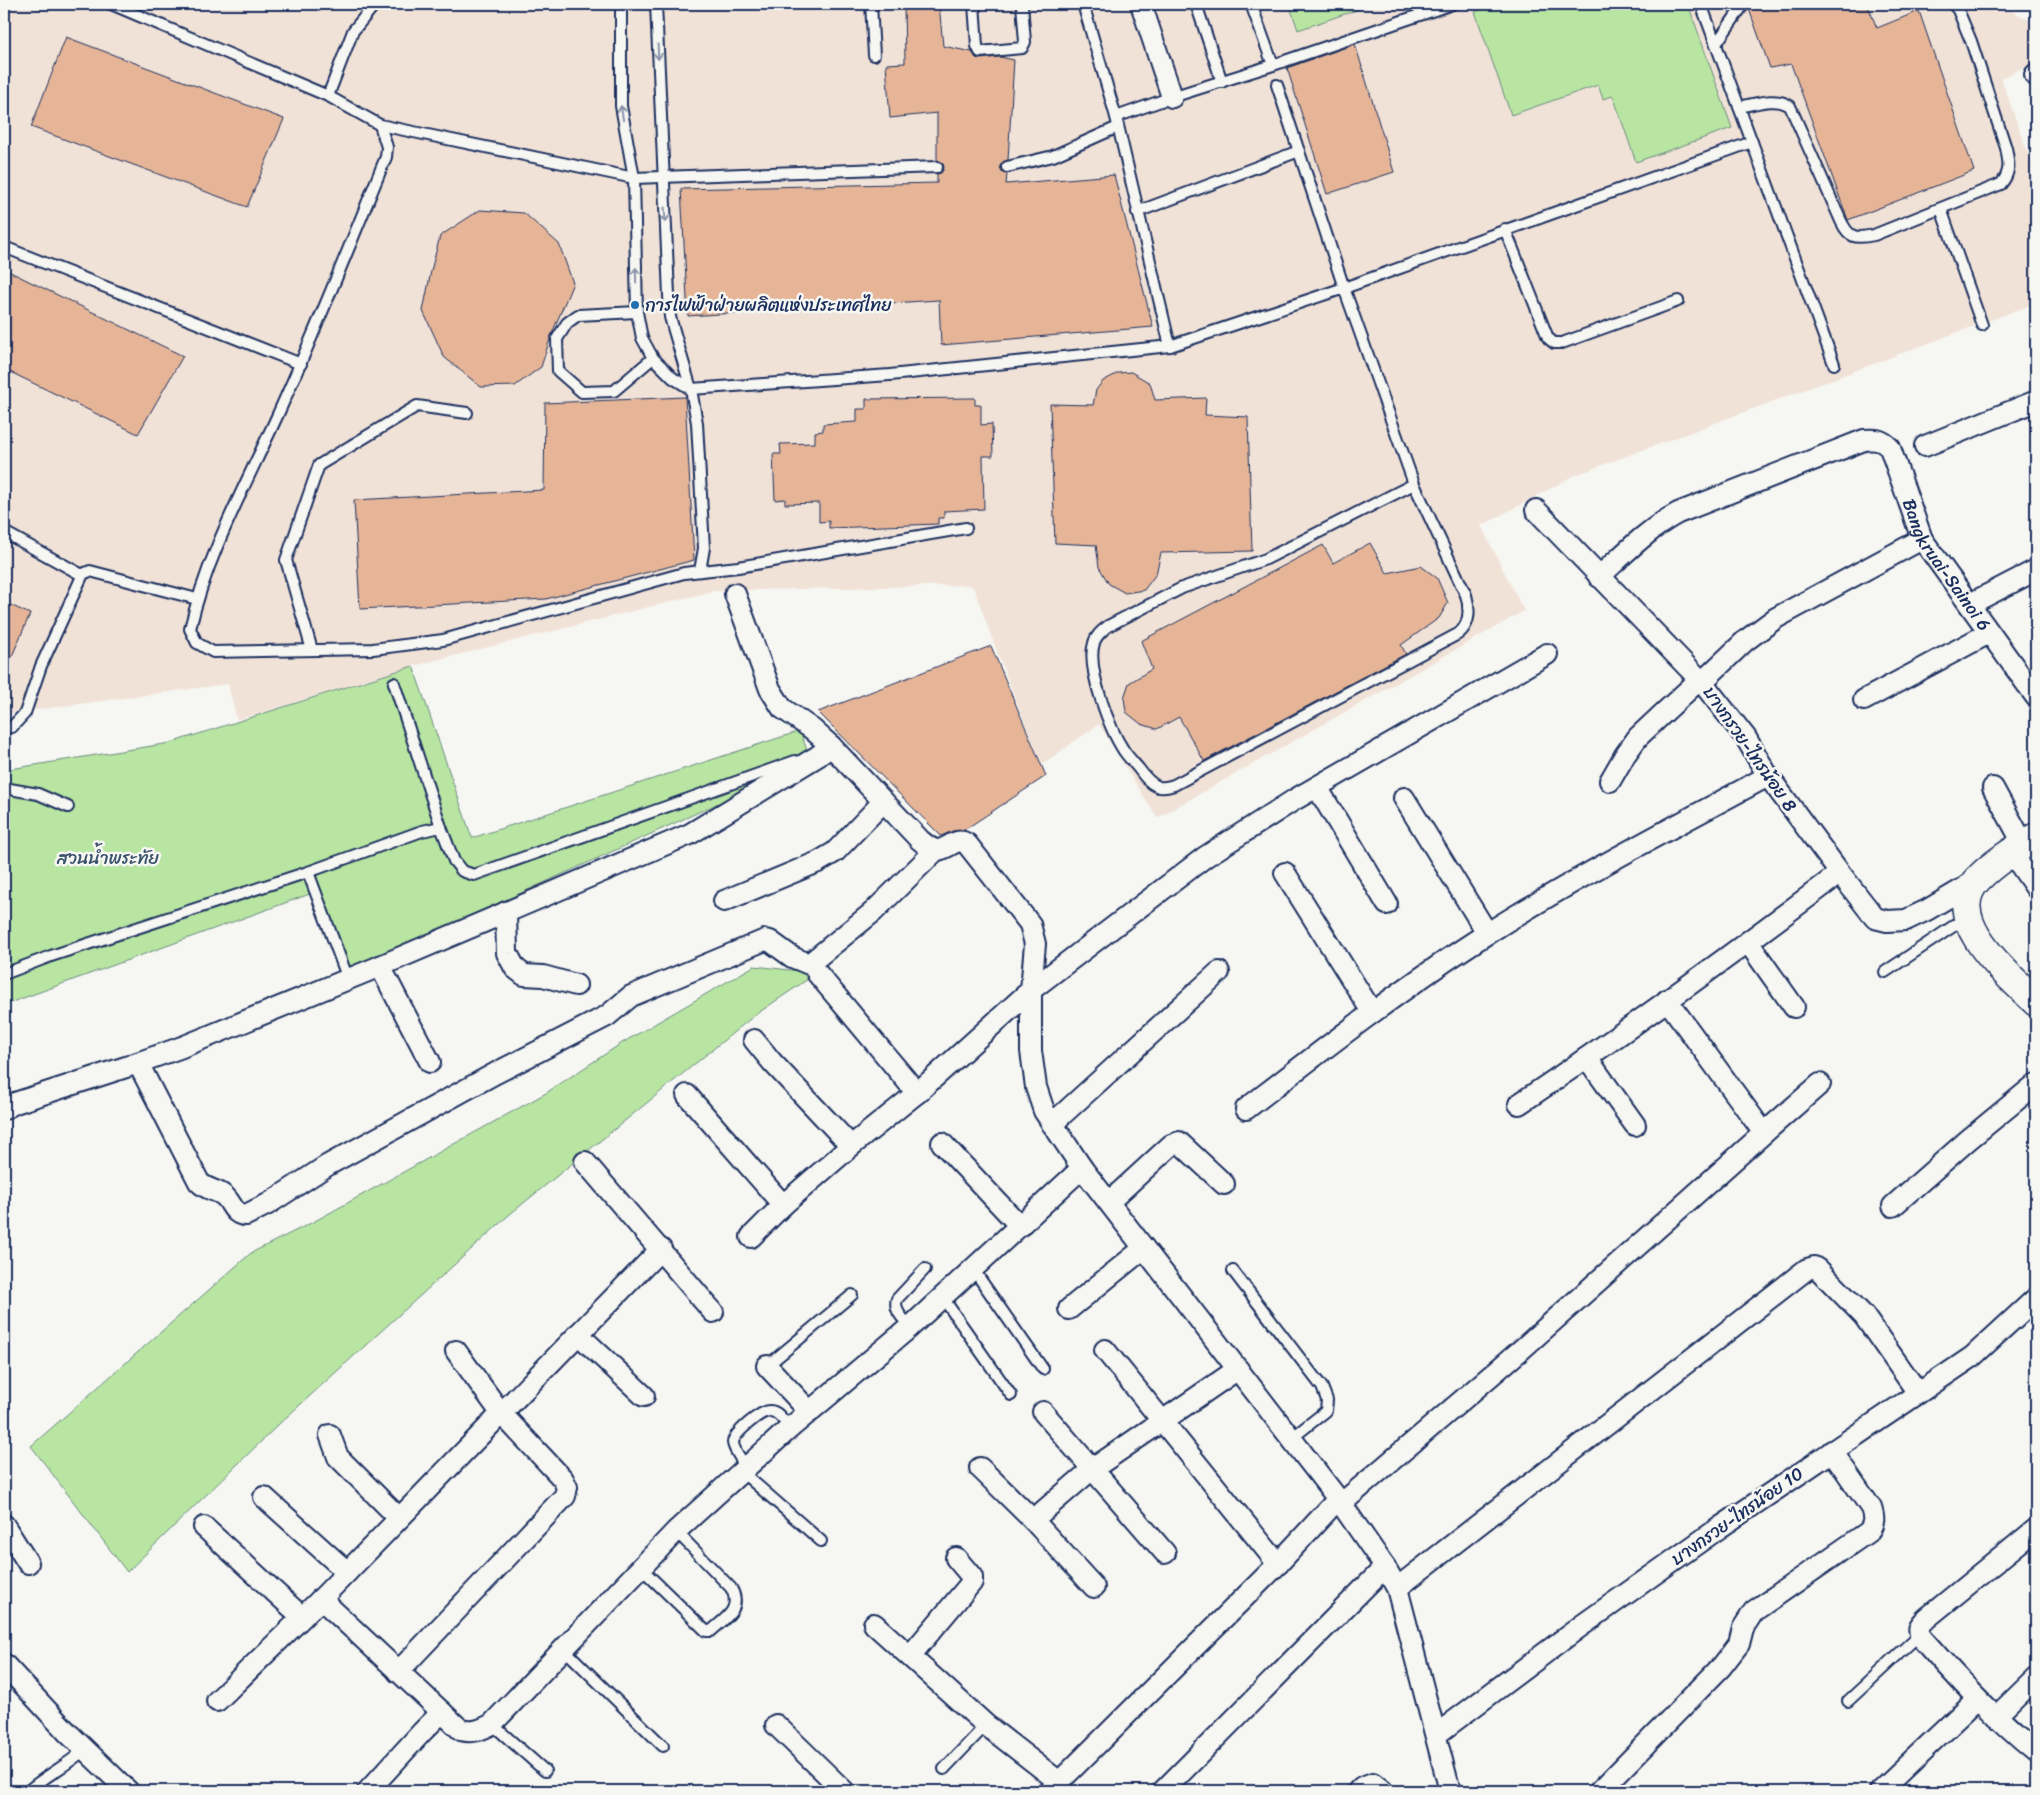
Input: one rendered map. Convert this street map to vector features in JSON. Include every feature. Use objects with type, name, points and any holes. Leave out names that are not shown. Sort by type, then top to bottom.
[{"type":"main road","points":[[2024,845],[1976,881],[1968,897],[1968,917],[1978,940],[1990,956],[2036,1002]]},
{"type":"street","points":[[1141,4],[1172,97]]},
{"type":"street","points":[[1925,446],[2036,401]]},
{"type":"street","name":"Bangkruai-Sainoi 6","points":[[1599,576],[1647,533],[1678,513],[1864,440],[1876,438],[1890,448],[1922,539],[2036,697]]},
{"type":"street","name":"บางกรวย-ไทรน้อย 8","points":[[1536,510],[1701,680],[1746,738],[1768,776],[1840,874],[1876,918],[1887,921],[1906,920],[1928,910],[1976,881]]},
{"type":"street","points":[[1610,781],[1638,737],[1745,641],[1776,618],[1922,539]]},
{"type":"street","points":[[1970,604],[2036,570]]},
{"type":"street","points":[[735,594],[770,689],[782,708],[812,730],[824,751],[883,802],[930,848],[942,849],[956,842],[964,841],[1030,924],[1035,944],[1031,990],[1031,1051],[1036,1087],[1044,1110],[1082,1168],[1292,1438],[1340,1501],[1386,1567],[1397,1588],[1436,1734],[1445,1788]]},
{"type":"street","points":[[1864,700],[1989,634]]},
{"type":"street","points":[[752,1237],[783,1205],[851,1146],[917,1093],[1031,990],[1205,857],[1317,787],[1547,654]]},
{"type":"street","points":[[4,1108],[182,1047],[380,966],[690,834],[824,751]]},
{"type":"street","points":[[1246,1109],[1372,1012],[1488,933],[1577,879],[1768,776]]},
{"type":"street","points":[[1317,787],[1386,904]]},
{"type":"street","points":[[1993,788],[2024,845],[2036,888]]},
{"type":"street","points":[[1404,798],[1488,933]]},
{"type":"street","points":[[724,902],[818,862],[835,852],[883,802]]},
{"type":"street","points":[[138,1063],[199,1182],[204,1188],[223,1195],[236,1211],[246,1215],[268,1204],[336,1160],[496,1073],[607,1016],[631,996],[765,940],[770,941],[792,957],[809,964],[873,912],[936,850]]},
{"type":"street","points":[[1285,873],[1372,1012]]},
{"type":"street","points":[[1519,1104],[1587,1058],[1840,874]]},
{"type":"street","points":[[506,912],[507,953],[515,968],[524,974],[543,976],[576,985]]},
{"type":"street","points":[[1748,942],[1794,1007]]},
{"type":"street","points":[[380,966],[430,1062]]},
{"type":"street","points":[[1052,1124],[1219,972]]},
{"type":"street","points":[[817,973],[917,1093]]},
{"type":"street","points":[[1667,1000],[1764,1133]]},
{"type":"street","points":[[754,1040],[772,1062],[851,1146]]},
{"type":"street","points":[[1587,1058],[1635,1125]]},
{"type":"street","points":[[874,1624],[1054,1786],[1340,1501],[1522,1349],[1820,1084]]},
{"type":"street","points":[[1893,1206],[1968,1140],[2036,1084]]},
{"type":"street","points":[[687,1094],[783,1205]]},
{"type":"street","points":[[1109,1202],[1171,1145],[1179,1142],[1224,1184]]},
{"type":"street","points":[[942,1143],[1020,1226]]},
{"type":"street","points":[[585,1162],[713,1312]]},
{"type":"street","points":[[321,1599],[461,1730],[468,1732],[479,1730],[492,1724],[676,1531],[790,1428],[943,1298],[1082,1168]]},
{"type":"street","points":[[1070,1309],[1144,1248]]},
{"type":"street","points":[[217,1701],[321,1599],[661,1249]]},
{"type":"street","points":[[1397,1588],[1807,1269],[1814,1267],[1820,1270],[1864,1316],[1918,1393]]},
{"type":"street","name":"บางกรวย-ไทรน้อย 10","points":[[1436,1734],[1581,1626],[1719,1528],[1972,1357],[1993,1340],[2036,1298]]},
{"type":"street","points":[[578,1334],[644,1396]]},
{"type":"street","points":[[1105,1350],[1278,1564]]},
{"type":"street","points":[[398,1672],[565,1496],[567,1487],[563,1479],[501,1413],[456,1351]]},
{"type":"street","points":[[767,1366],[810,1412]]},
{"type":"street","points":[[1033,1520],[1091,1470],[1238,1369]]},
{"type":"street","points":[[1043,1412],[1091,1470],[1165,1553]]},
{"type":"street","points":[[330,1435],[338,1457],[399,1518]]},
{"type":"street","points":[[1600,1791],[1722,1666],[1739,1644],[1744,1628],[1754,1611],[1868,1532],[1873,1526],[1874,1516],[1871,1508],[1832,1451]]},
{"type":"street","points":[[980,1468],[1033,1520],[1094,1587]]},
{"type":"street","points":[[264,1497],[346,1572]]},
{"type":"street","points":[[4,1525],[28,1563]]},
{"type":"street","points":[[204,1527],[302,1617]]},
{"type":"street","points":[[2036,1529],[1919,1626],[1920,1634],[1977,1698],[2015,1735],[2036,1752]]},
{"type":"street","points":[[910,1656],[972,1582],[972,1577],[956,1558]]},
{"type":"street","points":[[1163,1791],[1386,1567]]},
{"type":"street","points":[[4,1664],[128,1791]]},
{"type":"street","points":[[1996,1717],[2036,1678]]},
{"type":"street","points":[[1880,1791],[1977,1698]]},
{"type":"street","points":[[368,1791],[442,1712]]},
{"type":"street","points":[[776,1724],[844,1791]]},
{"type":"street","points":[[1358,1791],[1373,1783],[1383,1791]]},
{"type":"lane","points":[[111,4],[328,96],[380,125],[634,178],[937,167]]},
{"type":"lane","points":[[328,96],[353,31],[375,4]]},
{"type":"lane","points":[[621,4],[621,106],[634,178],[637,312],[642,338],[653,358],[673,378],[691,389],[890,375],[1170,346],[1344,288],[1752,142]]},
{"type":"lane","points":[[656,4],[670,317],[691,389],[697,423],[704,548],[700,571]]},
{"type":"lane","points":[[871,4],[874,55]]},
{"type":"lane","points":[[974,4],[977,46],[980,52],[1022,48],[1025,42],[1022,4]]},
{"type":"lane","points":[[1083,4],[1117,122],[1170,346]]},
{"type":"lane","points":[[1196,4],[1222,82]]},
{"type":"lane","points":[[1251,4],[1273,65]]},
{"type":"lane","points":[[1007,166],[1053,156],[1117,122],[1172,97],[1222,82],[1452,4]]},
{"type":"lane","points":[[1701,4],[1834,364]]},
{"type":"lane","points":[[1716,44],[1744,4]]},
{"type":"lane","points":[[1739,107],[1774,101],[1784,101],[1790,106],[1846,231],[1852,236],[1860,238],[1874,235],[2000,184],[2006,178],[2010,165],[2006,148],[1972,40],[1958,10],[1953,4]]},
{"type":"lane","points":[[1277,85],[1344,288],[1414,484],[1468,603],[1468,618],[1463,630],[1174,785],[1166,787],[1150,782],[1124,752],[1100,696],[1092,652],[1094,641],[1100,632],[1108,626],[1182,588],[1266,559],[1414,484]]},
{"type":"lane","points":[[380,125],[387,147],[386,156],[301,364],[214,554],[197,599],[190,630],[197,643],[212,652],[373,650],[443,640],[684,573],[738,567],[966,528]]},
{"type":"lane","points":[[1137,212],[1299,151]]},
{"type":"lane","points":[[1941,209],[1982,325]]},
{"type":"lane","points":[[1505,229],[1548,338],[1554,343],[1562,343],[1678,301]]},
{"type":"lane","points":[[4,247],[301,364]]},
{"type":"lane","points":[[637,312],[578,315],[572,319],[567,323],[557,339],[558,371],[582,392],[614,391],[653,358]]},
{"type":"lane","points":[[312,650],[286,560],[319,465],[416,406],[467,413]]},
{"type":"lane","points":[[4,532],[82,575]]},
{"type":"lane","points":[[4,728],[12,727],[25,713],[41,666],[82,575],[90,571],[197,599]]},
{"type":"lane","points":[[394,683],[454,861],[462,871],[474,875],[824,751]]},
{"type":"lane","points":[[4,788],[38,794],[68,807]]},
{"type":"lane","points":[[4,974],[51,956],[308,872],[422,831],[441,827]]},
{"type":"lane","points":[[308,872],[348,979]]},
{"type":"lane","points":[[1885,972],[1968,917]]},
{"type":"lane","points":[[910,1327],[897,1310],[897,1299],[925,1269]]},
{"type":"lane","points":[[973,1269],[1043,1369]]},
{"type":"lane","points":[[1233,1271],[1322,1388],[1327,1400],[1326,1411],[1292,1438]]},
{"type":"lane","points":[[767,1366],[852,1295]]},
{"type":"lane","points":[[943,1298],[1011,1395]]},
{"type":"lane","points":[[790,1428],[776,1413],[771,1411],[762,1413],[735,1435],[733,1441],[744,1469],[821,1541]]},
{"type":"lane","points":[[640,1567],[706,1631],[711,1631],[733,1610],[736,1602],[731,1588],[676,1531]]},
{"type":"lane","points":[[1848,1701],[1920,1634]]},
{"type":"lane","points":[[563,1648],[663,1746]]},
{"type":"lane","points":[[492,1724],[546,1771]]},
{"type":"lane","points":[[944,1769],[986,1725]]},
{"type":"lane","points":[[28,1791],[48,1775],[74,1759],[85,1749]]},
{"type":"shaded area","name":"การไฟฟ้าฝ่ายผลิตแห่งประเทศไทย","points":[[4,4],[1999,4],[2036,24],[2036,62],[2001,78],[2036,177],[2036,303],[1573,476],[1481,526],[1524,611],[1157,818],[1099,724],[1041,765],[974,588],[970,585],[713,591],[413,666],[237,720],[228,684],[4,714]]},
{"type":"green space","points":[[1289,4],[1374,4],[1298,30]]},
{"type":"green space","points":[[1497,4],[1688,4],[1732,128],[1636,162],[1613,96],[1603,99],[1598,85],[1511,115],[1475,12]]},
{"type":"green space","name":"สวนน้ำพระทัย","points":[[413,666],[472,838],[800,731],[811,761],[350,971],[318,891],[4,1005],[4,770],[170,743]]},
{"type":"green space","points":[[754,966],[817,973],[755,1015],[509,1215],[279,1424],[127,1572],[31,1446],[251,1253],[315,1221],[546,1093],[622,1043]]},
{"type":"building","points":[[904,4],[939,4],[943,46],[972,52],[976,58],[980,59],[1000,57],[1014,60],[1008,160],[1000,166],[1002,171],[1007,174],[1006,184],[1114,175],[1153,327],[941,345],[939,300],[688,316],[681,189],[937,183],[937,174],[941,173],[944,167],[943,163],[937,160],[937,113],[890,118],[886,64],[905,63]]},
{"type":"building","points":[[1758,4],[1867,4],[1877,28],[1919,11],[1974,171],[1848,220],[1791,64],[1770,68],[1749,9]]},
{"type":"building","points":[[66,37],[284,119],[247,207],[31,127]]},
{"type":"building","points":[[1355,44],[1394,172],[1327,194],[1287,68]]},
{"type":"building","points":[[480,210],[524,213],[559,244],[573,283],[551,336],[541,367],[515,386],[481,387],[444,357],[423,311],[440,236]]},
{"type":"building","points":[[4,269],[183,356],[138,434],[4,369]]},
{"type":"building","points":[[1131,372],[1150,383],[1155,400],[1206,398],[1205,415],[1248,417],[1252,551],[1161,553],[1156,574],[1144,590],[1125,593],[1109,584],[1099,567],[1096,545],[1055,543],[1050,404],[1093,405],[1096,390],[1103,381],[1118,373]]},
{"type":"building","points":[[685,397],[694,560],[546,599],[360,609],[354,500],[544,490],[545,403]]},
{"type":"building","points":[[975,398],[975,405],[981,405],[981,425],[992,424],[993,456],[983,456],[984,509],[944,511],[944,518],[938,518],[938,524],[829,528],[829,521],[819,522],[819,503],[785,504],[785,499],[775,500],[773,454],[781,454],[780,444],[815,443],[815,432],[823,431],[823,424],[857,422],[857,409],[866,409],[866,399]]},
{"type":"building","points":[[1370,543],[1387,573],[1421,566],[1437,578],[1448,603],[1439,618],[1401,645],[1406,654],[1204,761],[1179,717],[1157,729],[1141,724],[1126,712],[1124,698],[1129,683],[1152,669],[1141,641],[1323,545],[1333,563]]},
{"type":"building","points":[[4,602],[30,614],[4,675]]},
{"type":"building","points":[[991,646],[1046,776],[964,830],[953,831],[941,836],[818,712]]},
{"type":"place","name":"การไฟฟ้าฝ่ายผลิตแห่งประเทศไทย","points":[[635,305]]}]
